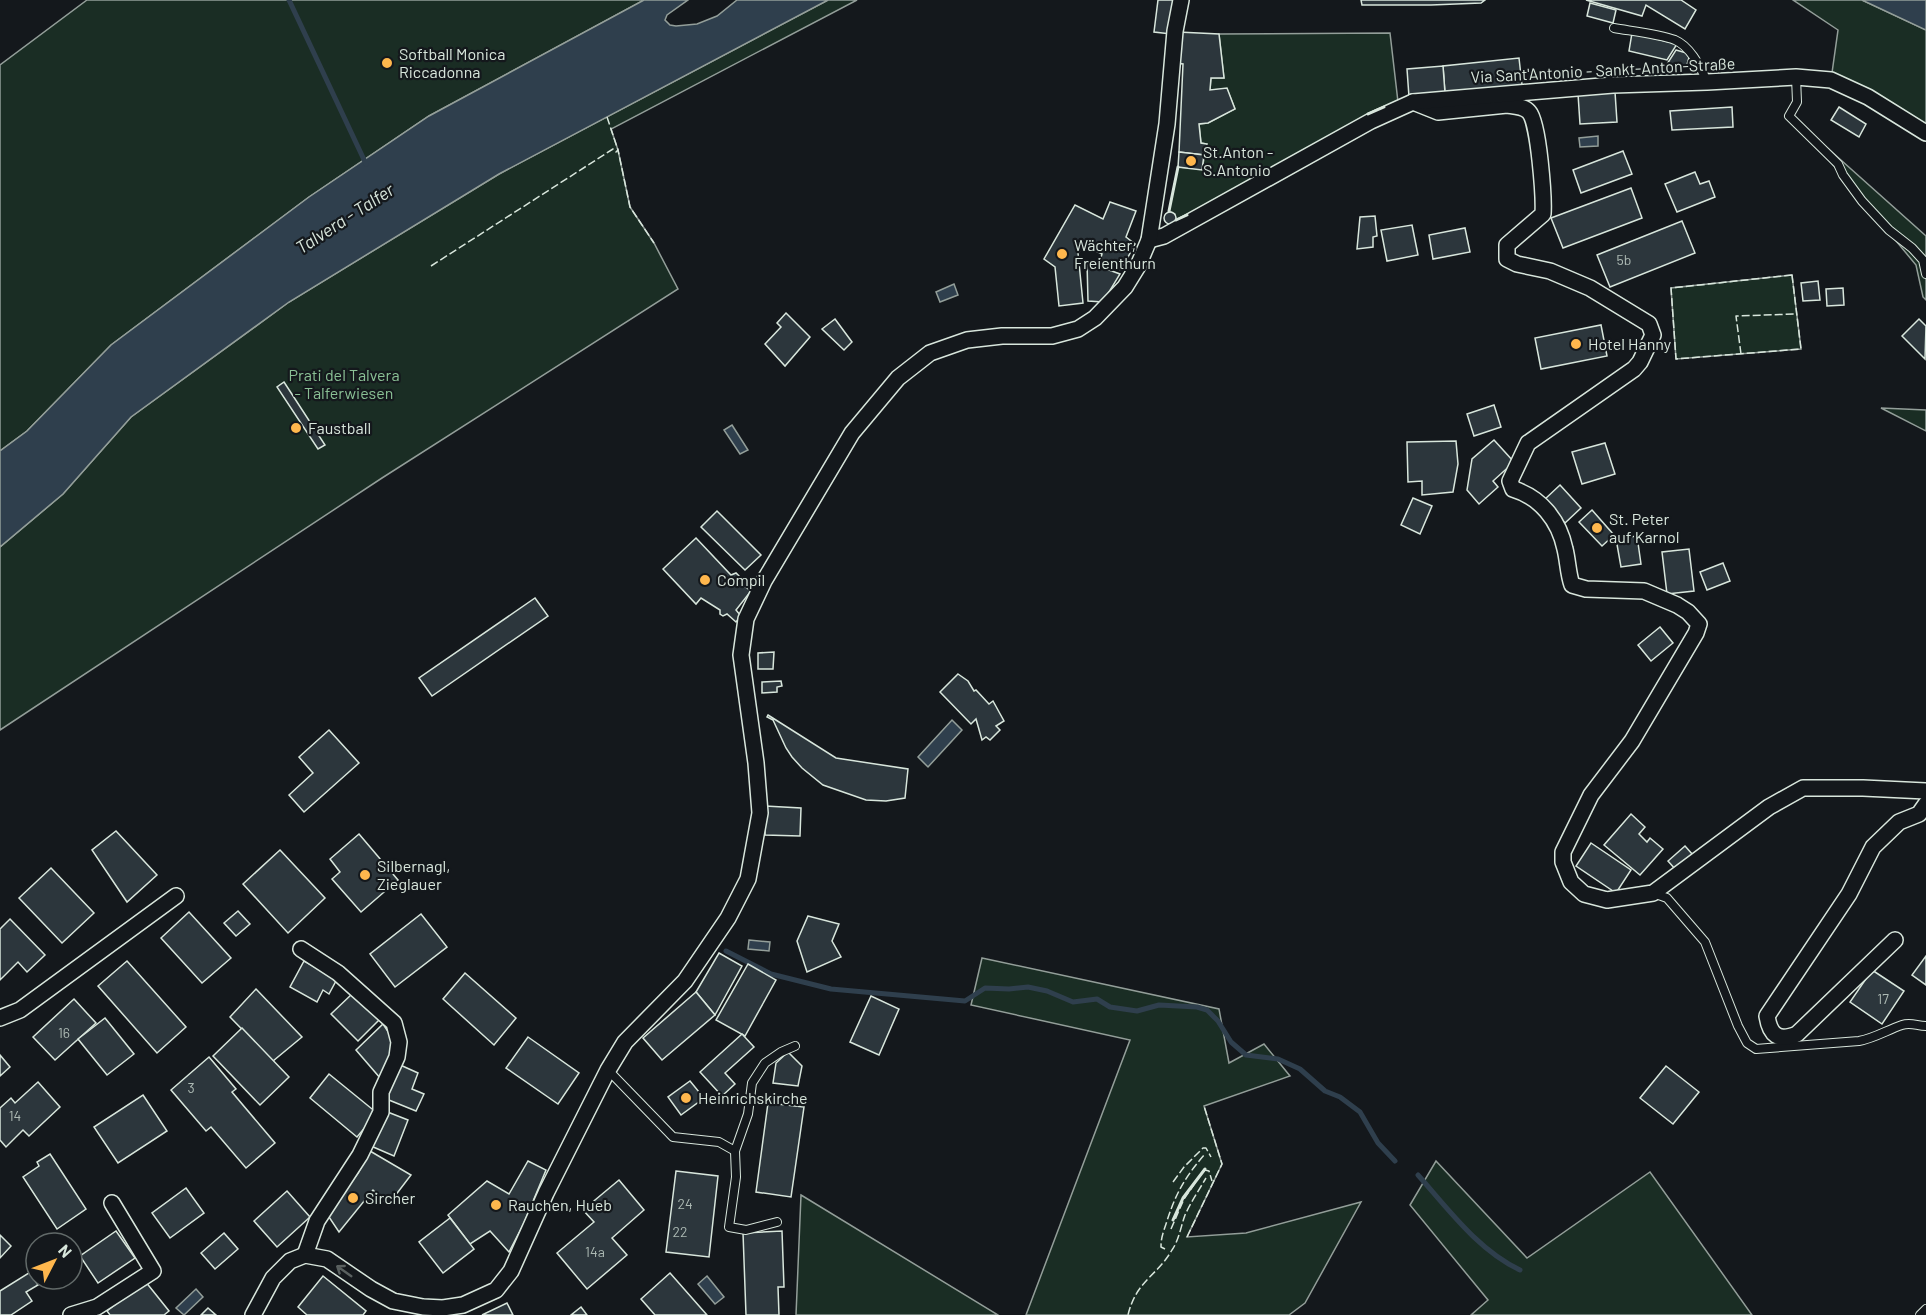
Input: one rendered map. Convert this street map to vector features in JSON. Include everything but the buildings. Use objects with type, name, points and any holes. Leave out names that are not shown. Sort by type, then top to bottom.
[{"type":"street","points":[[253,1315],[273,1278],[290,1261],[305,1255],[327,1259],[396,1308],[437,1312],[464,1305],[496,1290],[512,1271],[546,1193],[608,1070],[625,1042],[685,981],[728,918],[748,879],[759,813],[756,763],[741,655],[746,619],[764,582],[852,433],[898,378],[930,353],[967,340],[1002,336],[1052,336],[1078,330],[1095,318],[1125,287],[1138,266],[1149,240],[1167,124],[1180,0]]},
{"type":"street","name":"Via Sant'Antonio - Sankt-Anton-Straße","points":[[1149,240],[1164,236],[1371,121],[1413,102],[1602,85],[1796,77],[1832,80],[1868,97],[1926,133]]},
{"type":"street","points":[[1413,102],[1438,112],[1507,105],[1518,106],[1528,111],[1534,122],[1543,214],[1507,245],[1507,259],[1517,264],[1550,271],[1590,288],[1635,313],[1649,324],[1653,334],[1637,366],[1528,442],[1510,480],[1513,489],[1527,493],[1539,501],[1549,514],[1565,547],[1572,585],[1586,589],[1613,588],[1633,592],[1644,591],[1677,605],[1688,612],[1699,624],[1696,633],[1632,741],[1591,795],[1563,852],[1563,862],[1571,882],[1584,894],[1607,900],[1653,893],[1769,807],[1803,788],[1926,791]]},
{"type":"street","points":[[1895,940],[1789,1042],[1775,1036],[1769,1029],[1767,1016],[1848,894],[1873,847],[1899,822],[1918,814],[1926,804]]},
{"type":"street","points":[[0,1018],[20,1010],[176,896]]},
{"type":"street","points":[[301,949],[338,973],[394,1023],[399,1042],[397,1057],[381,1092],[381,1112],[360,1155],[317,1221],[305,1255]]},
{"type":"street","points":[[71,1315],[97,1306],[153,1271],[112,1203]]},
{"type":"lane","points":[[1614,28],[1676,40],[1687,49],[1707,82]]},
{"type":"lane","points":[[1796,77],[1797,102],[1789,116],[1838,164],[1862,201],[1889,230],[1918,254],[1923,260],[1926,274]]},
{"type":"lane","points":[[1653,893],[1667,898],[1705,942],[1747,1043],[1756,1049],[1789,1042],[1859,1041],[1872,1039],[1901,1025],[1916,1023],[1926,1026]]},
{"type":"lane","points":[[777,1222],[746,1230],[729,1227],[736,1177],[735,1151],[747,1113],[752,1083],[765,1064],[781,1052],[795,1046]]},
{"type":"lane","points":[[608,1070],[673,1137],[719,1143],[735,1151]]},
{"type":"lane","points":[[1920,1315],[1926,1309]]},
{"type":"green space","points":[[87,0],[644,0],[429,116],[309,197],[111,345],[27,431],[0,451],[0,65]]},
{"type":"green space","name":"Prati del Talvera - Talferwiesen","points":[[828,0],[857,0],[611,129],[618,150],[630,207],[654,243],[678,289],[382,478],[0,730],[0,547],[63,494],[131,417],[289,302],[499,174]]},
{"type":"green space","points":[[1793,0],[1862,0],[1926,30],[1926,133],[1831,80],[1838,30]]},
{"type":"green space","points":[[1390,33],[1398,102],[1376,110],[1176,220],[1175,214],[1169,211],[1178,167],[1202,169],[1207,144],[1201,143],[1199,124],[1208,123],[1235,109],[1227,89],[1210,90],[1211,78],[1224,78],[1219,34]]},
{"type":"green space","points":[[1795,119],[1926,236],[1926,300],[1923,297],[1916,265]]},
{"type":"green space","points":[[1792,275],[1801,349],[1676,359],[1671,288]]},
{"type":"green space","points":[[1881,408],[1926,410],[1926,431]]},
{"type":"green space","points":[[982,958],[1219,1009],[1229,1063],[1264,1044],[1290,1076],[1204,1106],[1222,1164],[1187,1237],[1246,1233],[1361,1202],[1305,1303],[1289,1315],[1026,1315],[1130,1040],[971,1005]]},
{"type":"green space","points":[[1436,1161],[1527,1258],[1650,1172],[1752,1315],[1471,1315],[1488,1300],[1410,1205]]},
{"type":"green space","points":[[801,1195],[998,1315],[796,1315]]},
{"type":"water","name":"Talvera - Talfer","points":[[644,0],[688,0],[667,15],[665,20],[670,25],[676,26],[697,24],[717,16],[737,0],[828,0],[499,174],[289,302],[131,417],[63,494],[0,547],[0,451],[27,431],[111,345],[309,197],[429,116]]},
{"type":"water","points":[[1862,0],[1926,0],[1926,30]]},
{"type":"water","points":[[1598,136],[1598,146],[1580,147],[1579,138]]},
{"type":"water","points":[[954,284],[958,295],[940,302],[936,292]]},
{"type":"water","points":[[732,425],[748,450],[740,454],[724,430]]},
{"type":"water","points":[[952,720],[962,730],[928,767],[918,757]]},
{"type":"water","points":[[749,940],[770,942],[769,951],[748,949]]},
{"type":"water","points":[[707,1276],[724,1297],[715,1304],[698,1284]]},
{"type":"water","points":[[196,1289],[203,1297],[184,1315],[176,1308]]},
{"type":"waterway","points":[[289,0],[366,164]]},
{"type":"waterway","points":[[726,951],[771,974],[831,989],[965,1001],[985,988],[1028,987],[1047,991],[1073,1002],[1097,999],[1110,1007],[1137,1011],[1159,1005],[1197,1007],[1207,1010],[1218,1021],[1231,1042],[1246,1055],[1278,1059],[1300,1069],[1325,1091],[1340,1097],[1360,1112],[1378,1143],[1395,1161]]},
{"type":"waterway","points":[[1418,1175],[1477,1240],[1505,1262],[1520,1270]]},
{"type":"fence","points":[[607,117],[618,150]]},
{"type":"fence","points":[[431,266],[613,149],[616,152],[618,150],[630,207],[654,243]]},
{"type":"fence","points":[[1792,275],[1801,349],[1676,359],[1671,288],[1792,275]]},
{"type":"fence","points":[[1741,354],[1736,316],[1796,314]]},
{"type":"fence","points":[[1187,1237],[1222,1164],[1204,1106]]},
{"type":"fence","points":[[1173,1182],[1203,1148],[1206,1148],[1211,1157]]},
{"type":"fence","points":[[1165,1249],[1161,1247],[1162,1238],[1173,1204],[1191,1171],[1205,1154]]},
{"type":"fence","points":[[1171,1229],[1184,1199],[1205,1170],[1209,1171],[1212,1181]]},
{"type":"fence","points":[[1128,1315],[1141,1286],[1166,1259],[1174,1246],[1185,1215],[1206,1178]]},
{"type":"wall","points":[[1368,114],[1384,107]]},
{"type":"wall","points":[[1169,211],[1178,167]]},
{"type":"wall","points":[[1176,220],[1187,215]]},
{"type":"wall","points":[[1173,1220],[1183,1198],[1205,1169]]},
{"type":"place","name":"Softball Monica Riccadonna","points":[[387,63]]},
{"type":"place","name":"St.Anton - S.Antonio","points":[[1191,161]]},
{"type":"place","name":"Wächter, Freienthurn","points":[[1062,254]]},
{"type":"place","name":"Hotel Hanny","points":[[1576,344]]},
{"type":"place","name":"Faustball","points":[[296,428]]},
{"type":"place","name":"St. Peter auf Karnol","points":[[1597,528]]},
{"type":"place","name":"Compil","points":[[705,580]]},
{"type":"place","name":"Silbernagl, Zieglauer","points":[[365,875]]},
{"type":"place","name":"Heinrichskirche","points":[[686,1098]]},
{"type":"place","name":"Sircher","points":[[353,1198]]},
{"type":"place","name":"Rauchen, Hueb","points":[[496,1205]]}]
